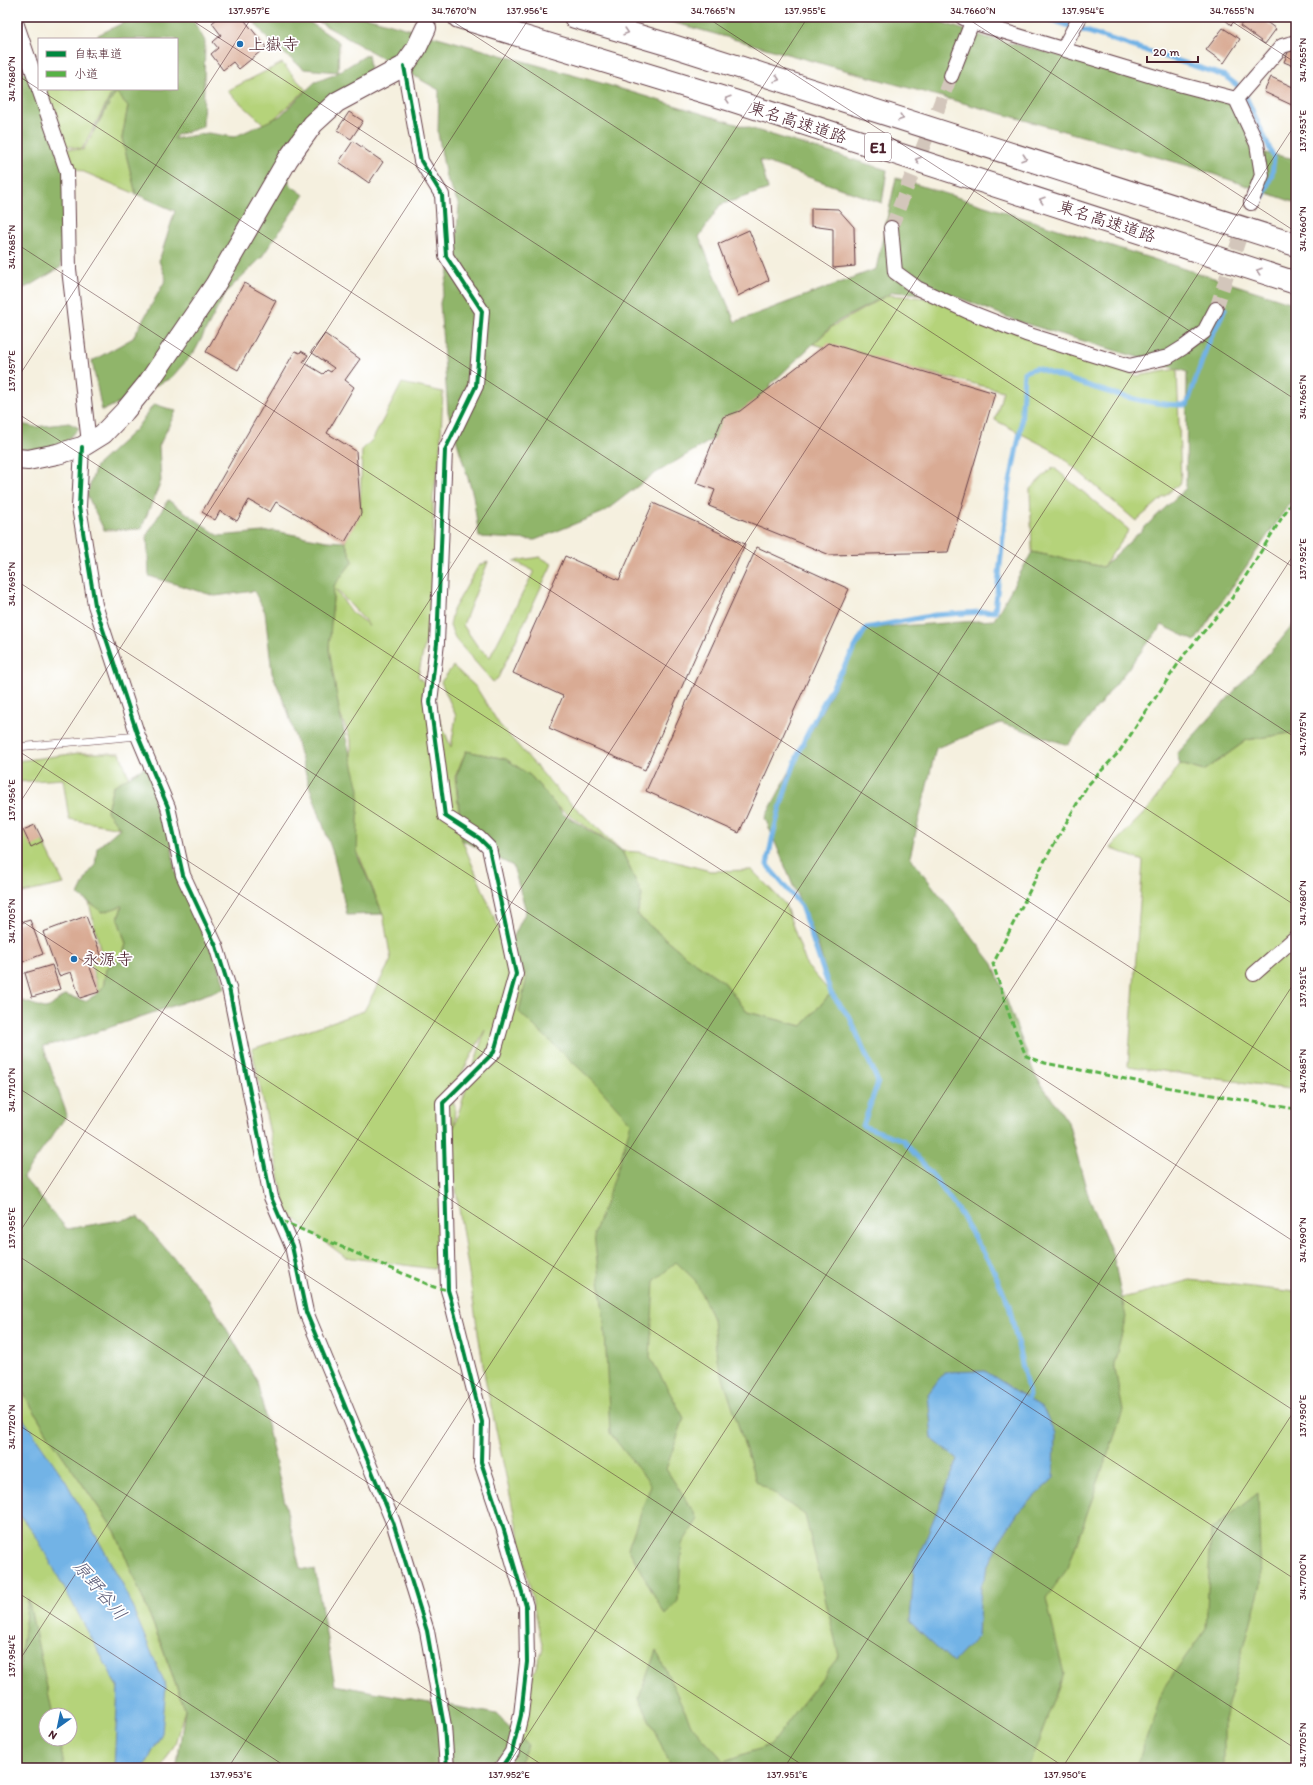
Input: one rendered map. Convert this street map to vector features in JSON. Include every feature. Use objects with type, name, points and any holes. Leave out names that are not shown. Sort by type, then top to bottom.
[{"type":"highway","name":"東名高速道路","points":[[459,17],[741,103],[1296,283]]},
{"type":"highway","name":"東名高速道路","points":[[575,17],[696,53],[1296,245]]},
{"type":"street","points":[[1063,49],[1080,17]]},
{"type":"street","points":[[951,76],[967,20],[1182,85],[1236,99]]},
{"type":"street","points":[[17,25],[38,86]]},
{"type":"street","points":[[17,459],[28,460],[57,454],[86,445],[103,434],[125,411],[148,383],[215,285],[288,159],[313,124],[337,102],[404,66],[416,49],[426,28]]},
{"type":"street","points":[[1236,99],[1282,46],[1296,42]]},
{"type":"street","points":[[404,66],[421,161],[442,194],[446,256],[482,311],[476,386],[445,450],[437,643],[430,702],[445,816],[479,838],[489,848],[516,974],[494,1052],[443,1103],[448,1290],[482,1422],[481,1462],[503,1527],[526,1606],[526,1662],[521,1715],[512,1752],[501,1768]]},
{"type":"street","points":[[39,90],[67,171],[69,269],[86,445],[79,506],[95,605],[138,736],[168,807],[183,875],[216,946],[229,988],[271,1196],[292,1246],[306,1312],[393,1522],[427,1631],[444,1726],[447,1768]]},
{"type":"street","points":[[1236,99],[1257,144],[1262,175],[1251,202]]},
{"type":"street","points":[[891,228],[895,272],[917,288],[967,311],[1026,334],[1130,366],[1168,357],[1204,332],[1216,309]]},
{"type":"street","points":[[1254,974],[1296,937]]},
{"type":"lane","points":[[17,747],[138,736]]},
{"type":"green space","points":[[135,17],[191,17],[205,41],[203,127],[177,135],[174,139],[208,133],[234,137],[280,116],[315,82],[334,75],[368,54],[370,68],[337,102],[288,159],[289,184],[304,195],[261,258],[226,292],[195,351],[171,378],[102,411],[92,361],[133,338],[166,279],[159,261],[175,211],[136,194],[122,138],[128,106],[116,92],[93,132],[114,90],[178,90],[178,38],[99,38],[98,35]]},
{"type":"green space","points":[[250,17],[302,17],[339,42],[338,72],[304,69],[271,43]]},
{"type":"green space","points":[[310,17],[366,17],[608,85],[887,170],[882,203],[760,160],[768,189],[720,205],[699,237],[735,322],[876,269],[896,178],[1296,304],[1296,494],[1195,641],[1162,625],[1068,745],[1001,723],[936,748],[910,857],[993,964],[1035,1075],[1068,1122],[1087,1192],[1113,1255],[1126,1317],[1114,1364],[1123,1411],[1068,1568],[1046,1598],[1064,1674],[1028,1768],[672,1768],[639,1698],[656,1650],[692,1726],[724,1761],[770,1745],[839,1656],[805,1515],[756,1481],[717,1359],[713,1319],[695,1280],[676,1262],[654,1281],[650,1357],[684,1418],[666,1469],[698,1519],[682,1544],[678,1601],[665,1615],[628,1548],[651,1485],[610,1433],[605,1332],[594,1234],[617,1171],[631,1123],[594,1082],[519,1012],[527,977],[509,946],[526,911],[513,866],[462,840],[456,777],[466,751],[506,759],[531,776],[563,814],[622,851],[642,895],[637,915],[687,957],[724,982],[747,1012],[802,1026],[831,993],[819,948],[765,818],[866,628],[994,620],[1032,552],[1103,567],[1186,488],[1187,372],[1017,321],[955,296],[893,292],[835,323],[771,384],[762,410],[651,476],[604,512],[535,540],[479,537],[473,495],[448,412],[440,303],[456,243],[459,205],[446,177],[438,133],[439,90]]},
{"type":"green space","points":[[654,17],[926,17],[985,37],[1236,99],[1255,151],[1296,159],[1296,203],[1193,167]]},
{"type":"green space","points":[[282,63],[306,90],[266,126],[227,91]]},
{"type":"green space","points":[[17,73],[33,73],[67,171],[61,267],[33,284],[17,291]]},
{"type":"green space","points":[[39,90],[113,90],[82,149],[58,144]]},
{"type":"green space","points":[[116,92],[128,106],[122,138],[136,194],[65,164],[63,148],[83,150]]},
{"type":"green space","points":[[888,295],[940,299],[1138,376],[1177,369],[1181,482],[1136,521],[1056,452],[995,420],[1003,391],[813,344],[833,326]]},
{"type":"green space","points":[[402,383],[443,392],[440,453],[433,498],[434,601],[418,676],[425,684],[451,747],[456,716],[441,682],[453,666],[476,687],[499,724],[559,792],[622,851],[557,807],[531,776],[506,759],[466,751],[455,777],[462,840],[509,953],[1104,1303],[1190,1280],[1296,1292],[1296,1768],[497,1768],[543,1649],[485,1378],[452,1163],[445,1246],[434,1269],[345,1257],[287,1213],[252,1049],[364,1011],[391,960],[383,914],[351,836],[351,740],[333,698],[329,643],[334,586],[353,561],[345,542],[360,509],[362,450],[373,439]],"holes":[[[337,590],[370,626],[351,612]],[[485,1030],[454,1127],[455,1106],[450,1095]]]},
{"type":"green space","points":[[154,404],[176,411],[159,446],[161,481],[141,529],[104,530],[87,495],[96,466],[136,429]]},
{"type":"green space","points":[[17,423],[35,427],[69,423],[79,428],[60,448],[17,450]]},
{"type":"green space","points":[[1053,467],[1129,530],[1103,567],[1032,552],[1030,489]]},
{"type":"green space","points":[[168,500],[219,536],[274,531],[327,541],[345,542],[353,561],[334,586],[329,649],[340,715],[359,789],[357,854],[383,914],[347,915],[334,856],[310,788],[287,709],[272,673],[265,612],[254,591],[215,596],[149,576],[147,535]]},
{"type":"green space","points":[[540,557],[552,564],[498,678],[493,682],[456,640],[450,626],[453,610],[479,565],[488,562],[463,625],[478,647],[490,657],[534,571],[514,561]]},
{"type":"green space","points":[[1296,621],[1296,732],[1247,740],[1204,771],[1180,764],[1177,754],[1280,641]]},
{"type":"green space","points":[[1296,732],[1296,1090],[1128,1066],[1143,861],[1110,848],[1149,808],[1180,764],[1204,771],[1247,740]]},
{"type":"green space","points":[[79,753],[120,753],[130,781],[113,786],[107,811],[120,828],[69,819],[63,779],[17,782],[17,761]]},
{"type":"green space","points":[[147,766],[169,825],[175,871],[199,924],[214,949],[225,988],[73,1040],[43,1046],[67,1115],[23,1177],[67,1229],[138,1217],[209,1299],[257,1381],[300,1568],[315,1570],[335,1685],[496,1714],[528,1745],[517,1768],[174,1768],[177,1764],[185,1709],[158,1636],[115,1531],[49,1436],[17,1382],[17,999],[47,1009],[65,995],[85,1001],[100,992],[102,989],[106,968],[121,960],[126,944],[118,919],[122,906],[103,912],[78,895],[88,874],[95,866],[97,848],[120,828],[107,811],[113,786]]},
{"type":"green space","points":[[35,825],[64,884],[18,894],[17,834]]},
{"type":"green space","points":[[622,851],[639,852],[710,871],[752,870],[785,904],[807,966],[831,993],[802,1026],[747,1012],[724,982],[687,957],[637,915],[642,895]]},
{"type":"green space","points":[[89,903],[103,912],[123,905],[118,919],[126,944],[121,960],[106,968],[103,988],[99,993],[91,963],[102,957]]},
{"type":"green space","points":[[17,1382],[49,1436],[115,1531],[150,1615],[185,1709],[175,1744],[161,1768],[17,1768]]},
{"type":"green space","points":[[1258,1493],[1261,1585],[1224,1719],[1224,1768],[1134,1768],[1141,1753],[1164,1687],[1206,1628],[1211,1530]]},
{"type":"green space","points":[[28,1598],[51,1707],[38,1707],[38,1747],[60,1747],[64,1763],[62,1768],[17,1768],[17,1684]]},
{"type":"water","points":[[985,1371],[1043,1408],[1055,1434],[1054,1478],[1020,1510],[997,1545],[981,1586],[978,1636],[953,1662],[910,1622],[914,1567],[958,1459],[932,1439],[928,1394],[944,1372]]},
{"type":"water","name":"原野谷川","points":[[17,1410],[65,1480],[122,1583],[166,1687],[162,1733],[144,1768],[114,1768],[118,1687],[36,1536],[17,1512]]},
{"type":"building","name":"上嶽寺","points":[[219,17],[242,17],[266,47],[239,69],[233,62],[223,70],[211,54],[218,48],[213,42],[221,35],[212,23]]},
{"type":"building","points":[[1222,17],[1239,17],[1231,25]]},
{"type":"building","points":[[1246,17],[1260,17],[1276,29],[1265,44],[1240,26]]},
{"type":"building","points":[[1223,28],[1240,39],[1224,63],[1206,50]]},
{"type":"building","points":[[1289,50],[1296,53],[1296,67],[1284,62]]},
{"type":"building","points":[[1271,77],[1293,87],[1294,83],[1296,84],[1296,107],[1264,92]]},
{"type":"building","points":[[349,112],[363,121],[351,139],[337,130]]},
{"type":"building","points":[[353,141],[383,162],[369,183],[339,162]]},
{"type":"building","points":[[811,208],[838,209],[854,227],[855,266],[833,268],[833,229],[811,226]]},
{"type":"building","points":[[749,230],[769,280],[738,296],[718,244]]},
{"type":"building","points":[[244,283],[276,301],[238,370],[206,352]]},
{"type":"building","points":[[325,334],[360,359],[345,380],[354,387],[327,433],[356,451],[361,514],[345,542],[276,502],[270,512],[249,500],[237,521],[220,511],[215,520],[202,512],[295,351],[300,353],[301,351],[308,355],[303,362],[323,374],[327,370],[331,372],[334,368],[311,352]]},
{"type":"building","points":[[828,343],[995,393],[948,552],[830,555],[709,506],[715,490],[696,483],[723,417],[740,411]]},
{"type":"building","points":[[653,503],[745,544],[645,770],[549,728],[563,696],[513,673],[565,556],[619,580]]},
{"type":"building","points":[[757,547],[849,589],[739,833],[646,791]]},
{"type":"building","points":[[35,825],[43,841],[31,847],[23,830]]},
{"type":"building","name":"永源寺","points":[[86,916],[102,957],[88,962],[99,992],[80,998],[71,972],[59,976],[43,932]]},
{"type":"building","points":[[30,920],[43,954],[17,964],[17,924]]},
{"type":"building","points":[[52,965],[60,989],[32,997],[25,973]]},
{"type":"waterway","points":[[1042,17],[1225,76],[1243,90],[1274,158],[1272,174],[1263,197],[1257,205]]},
{"type":"waterway","points":[[1026,1403],[1029,1395],[1009,1305],[991,1265],[957,1209],[934,1177],[903,1140],[863,1126],[878,1082],[850,1018],[831,993],[801,906],[767,865],[779,812],[803,743],[866,628],[935,615],[995,611],[1008,492],[1021,427],[1024,372],[1036,368],[1129,398],[1149,402],[1187,405],[1207,346],[1225,309]]},
{"type":"tunnel","points":[[891,228],[951,76]]},
{"type":"tunnel","points":[[1216,309],[1251,203]]},
{"type":"marked path","points":[[1296,495],[1232,598],[1184,655],[1119,752],[1087,786],[1045,860],[993,964],[1010,1017],[1026,1056],[1045,1063],[1171,1088],[1296,1109]]},
{"type":"marked path","points":[[282,1221],[434,1287],[448,1290]]},
{"type":"cycle path","points":[[404,66],[421,161],[442,195],[446,256],[482,311],[476,386],[445,450],[437,643],[430,702],[445,816],[479,838],[489,848],[516,974],[494,1052],[443,1103],[448,1290],[482,1422],[481,1462],[503,1527],[526,1606],[527,1662],[521,1715],[512,1752],[501,1768]]},
{"type":"cycle path","points":[[82,447],[79,507],[95,605],[138,736],[168,807],[183,875],[216,946],[229,988],[271,1197],[292,1246],[306,1312],[393,1522],[427,1631],[444,1726],[447,1768]]},
{"type":"place","name":"上嶽寺","points":[[240,44]]},
{"type":"place","name":"永源寺","points":[[74,959]]}]
